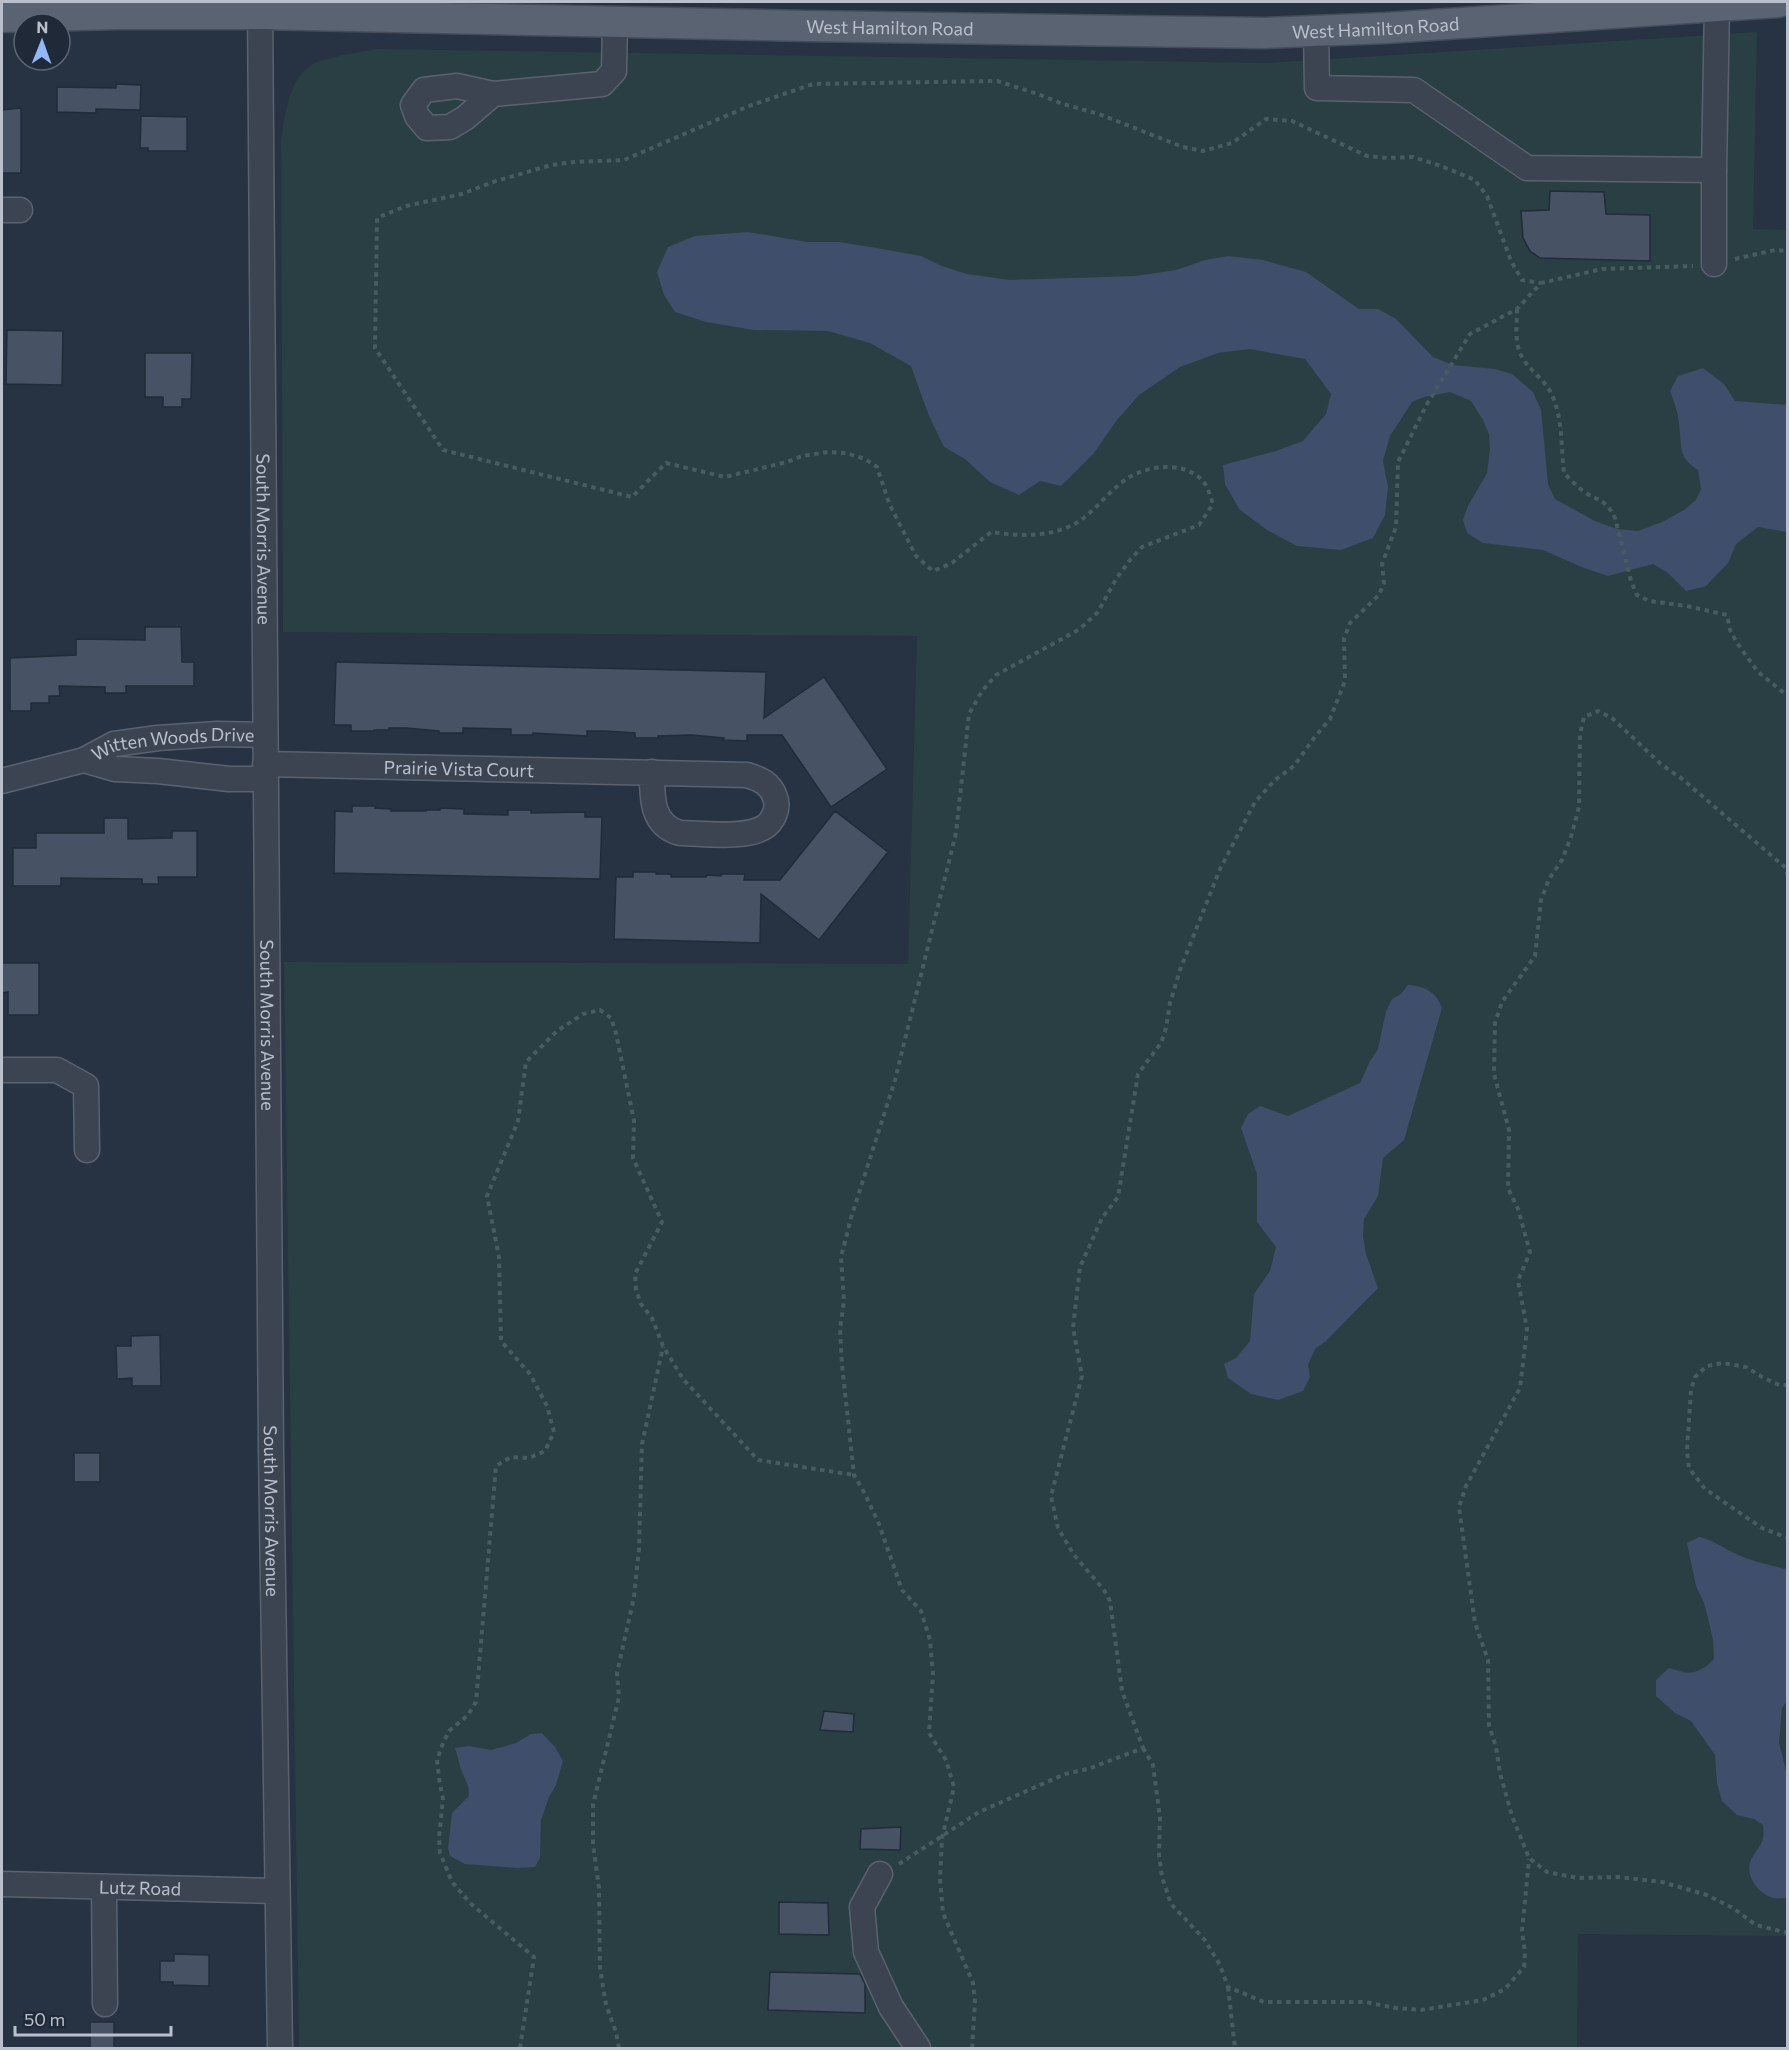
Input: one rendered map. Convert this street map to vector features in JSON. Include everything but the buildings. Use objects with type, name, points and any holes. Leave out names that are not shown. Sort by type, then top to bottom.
[{"type":"main road","name":"West Hamilton Road","points":[[2,17],[260,8],[615,21],[1264,33],[1386,28],[1553,9],[1778,2]]},
{"type":"street","points":[[1713,264],[1717,5]]},
{"type":"street","name":"South Morris Avenue","points":[[260,8],[271,1450],[280,2049]]},
{"type":"street","points":[[493,94],[602,84],[614,71],[615,21]]},
{"type":"street","points":[[1316,31],[1317,88],[1414,90],[1527,168],[1714,170]]},
{"type":"street","name":"Witten Woods Drive","points":[[2,781],[84,760],[114,744],[218,734],[265,735]]},
{"type":"street","name":"Witten Woods Drive","points":[[84,760],[115,770],[158,771],[230,779],[265,771]]},
{"type":"street","name":"Prairie Vista Court","points":[[265,771],[652,772],[747,775],[761,779],[770,787],[776,798],[776,813],[770,824],[749,834],[680,833],[670,830],[660,821],[655,808],[652,772]]},
{"type":"street","points":[[2,1070],[57,1070],[86,1086],[87,1150]]},
{"type":"street","points":[[880,1874],[862,1907],[866,1952],[891,2007],[918,2049]]},
{"type":"street","name":"Lutz Road","points":[[2,1884],[277,1891]]},
{"type":"street","points":[[104,1887],[105,2004]]},
{"type":"path","points":[[972,2049],[975,2002],[973,1983],[943,1913],[940,1880],[942,1838],[954,1787],[946,1760],[929,1733],[933,1674],[930,1640],[921,1611],[903,1590],[879,1524],[854,1475],[841,1356],[840,1329],[844,1302],[841,1257],[850,1218],[896,1080],[956,833],[969,714],[982,691],[996,675],[1080,629],[1098,612],[1116,579],[1142,547],[1199,525],[1213,504],[1206,485],[1194,474],[1176,467],[1150,468],[1129,477],[1077,522],[1054,532],[1038,534],[1017,535],[991,532],[952,563],[933,571],[916,556],[889,503],[878,467],[865,459],[846,453],[828,452],[802,456],[725,477],[666,464],[632,497],[443,450],[375,348],[377,218],[406,206],[462,194],[493,182],[520,176],[551,165],[624,160],[749,106],[813,84],[997,81],[1099,114],[1183,147],[1203,151],[1232,143],[1266,119],[1292,121],[1367,156],[1413,158],[1441,166],[1475,180],[1487,196],[1508,253],[1522,280],[1541,283],[1602,269],[1704,266],[1775,250],[1788,251]]},
{"type":"path","points":[[1235,2049],[1228,1987],[1220,1965],[1204,1939],[1171,1904],[1162,1877],[1160,1818],[1152,1765],[1143,1748],[1122,1691],[1110,1601],[1104,1590],[1074,1555],[1058,1528],[1051,1496],[1082,1376],[1073,1328],[1080,1267],[1102,1218],[1118,1197],[1138,1074],[1161,1043],[1180,970],[1220,869],[1255,802],[1275,780],[1294,766],[1330,719],[1345,681],[1344,639],[1350,623],[1379,595],[1384,583],[1382,564],[1396,527],[1398,462],[1427,404],[1458,350],[1470,334],[1517,309],[1541,283]]},
{"type":"path","points":[[1517,309],[1516,341],[1521,357],[1544,381],[1552,395],[1557,412],[1563,443],[1564,473],[1587,493],[1600,499],[1610,508],[1615,518],[1636,596],[1649,601],[1727,615],[1737,643],[1758,672],[1788,696]]},
{"type":"path","points":[[1228,1987],[1264,2002],[1365,2002],[1421,2010],[1483,2000],[1505,1989],[1524,1967],[1522,1931],[1529,1858],[1512,1816],[1489,1725],[1488,1660],[1475,1623],[1460,1507],[1466,1486],[1520,1388],[1527,1329],[1518,1281],[1530,1252],[1518,1209],[1508,1188],[1509,1130],[1494,1074],[1495,1023],[1502,1002],[1535,956],[1541,900],[1549,879],[1562,860],[1571,837],[1579,807],[1580,735],[1584,717],[1598,711],[1612,718],[1662,765],[1682,778],[1786,868],[1788,876]]},
{"type":"path","points":[[520,2049],[534,1957],[470,1903],[452,1882],[440,1853],[439,1837],[443,1799],[438,1778],[438,1761],[449,1731],[468,1715],[476,1702],[496,1466],[511,1457],[529,1458],[545,1451],[554,1432],[547,1406],[530,1374],[501,1341],[499,1257],[488,1196],[519,1121],[526,1062],[558,1031],[583,1014],[600,1010],[611,1018],[634,1121],[633,1158],[663,1222],[635,1274],[636,1290],[641,1304],[652,1318],[663,1346],[683,1379],[758,1460],[854,1475]]},
{"type":"path","points":[[619,2049],[616,2032],[606,2005],[600,1968],[598,1888],[593,1844],[592,1805],[620,1697],[617,1673],[634,1597],[639,1549],[642,1444],[663,1346]]},
{"type":"path","points":[[1788,1385],[1779,1385],[1746,1367],[1722,1363],[1707,1366],[1695,1377],[1691,1390],[1687,1450],[1689,1468],[1705,1489],[1762,1528],[1788,1538]]},
{"type":"path","points":[[880,1874],[907,1861],[979,1812],[1065,1774],[1088,1769],[1143,1748]]},
{"type":"path","points":[[1529,1858],[1546,1872],[1578,1878],[1619,1877],[1662,1882],[1707,1895],[1733,1908],[1756,1925],[1788,1933]]},
{"type":"green space","points":[[1757,32],[1753,229],[1788,230],[1787,1936],[1578,1934],[1577,2048],[299,2048],[284,962],[908,964],[917,636],[283,632],[281,141],[290,95],[301,74],[320,61],[375,49],[1268,63]]},
{"type":"water","points":[[748,232],[807,242],[839,242],[921,256],[967,274],[1010,280],[1135,276],[1176,270],[1205,260],[1228,256],[1263,260],[1306,272],[1359,309],[1378,309],[1396,319],[1433,357],[1453,365],[1495,369],[1512,374],[1533,392],[1541,410],[1548,484],[1555,499],[1595,521],[1617,529],[1638,531],[1662,522],[1684,510],[1696,500],[1701,489],[1698,470],[1687,460],[1682,450],[1678,415],[1670,391],[1678,376],[1703,368],[1724,384],[1735,401],[1787,405],[1787,532],[1758,527],[1736,544],[1728,563],[1706,586],[1686,591],[1668,573],[1653,564],[1608,576],[1543,550],[1483,543],[1467,533],[1463,520],[1468,506],[1487,473],[1489,434],[1471,401],[1450,392],[1412,402],[1390,436],[1383,461],[1388,487],[1385,515],[1373,538],[1341,550],[1297,546],[1267,530],[1239,509],[1225,484],[1223,465],[1276,451],[1303,441],[1326,414],[1331,394],[1305,359],[1250,349],[1218,353],[1180,367],[1139,395],[1117,420],[1094,453],[1061,486],[1040,481],[1019,495],[990,482],[965,459],[944,447],[929,416],[911,366],[870,343],[828,331],[754,330],[706,322],[675,312],[664,295],[657,272],[668,247],[695,236]]},
{"type":"water","points":[[1408,985],[1429,991],[1437,998],[1442,1008],[1404,1140],[1383,1158],[1378,1196],[1364,1219],[1363,1236],[1366,1254],[1378,1288],[1326,1341],[1315,1349],[1308,1365],[1310,1377],[1303,1391],[1278,1400],[1251,1394],[1228,1378],[1224,1364],[1236,1358],[1250,1341],[1254,1294],[1270,1271],[1276,1247],[1257,1222],[1257,1174],[1241,1128],[1248,1114],[1260,1106],[1288,1116],[1360,1083],[1378,1049],[1386,1011],[1392,999],[1401,994]]},
{"type":"water","points":[[1699,1537],[1747,1558],[1786,1569],[1787,1701],[1782,1708],[1779,1743],[1787,1775],[1787,1898],[1768,1896],[1751,1878],[1749,1866],[1762,1841],[1763,1825],[1754,1819],[1737,1815],[1722,1801],[1717,1784],[1715,1755],[1691,1721],[1675,1713],[1656,1696],[1656,1680],[1669,1668],[1683,1672],[1698,1671],[1714,1659],[1709,1622],[1696,1586],[1687,1543]]},
{"type":"water","points":[[542,1733],[555,1747],[563,1761],[556,1785],[541,1820],[540,1858],[535,1867],[465,1864],[450,1856],[448,1848],[452,1813],[469,1796],[468,1786],[455,1748],[469,1746],[491,1750],[516,1743],[531,1734]]}]
